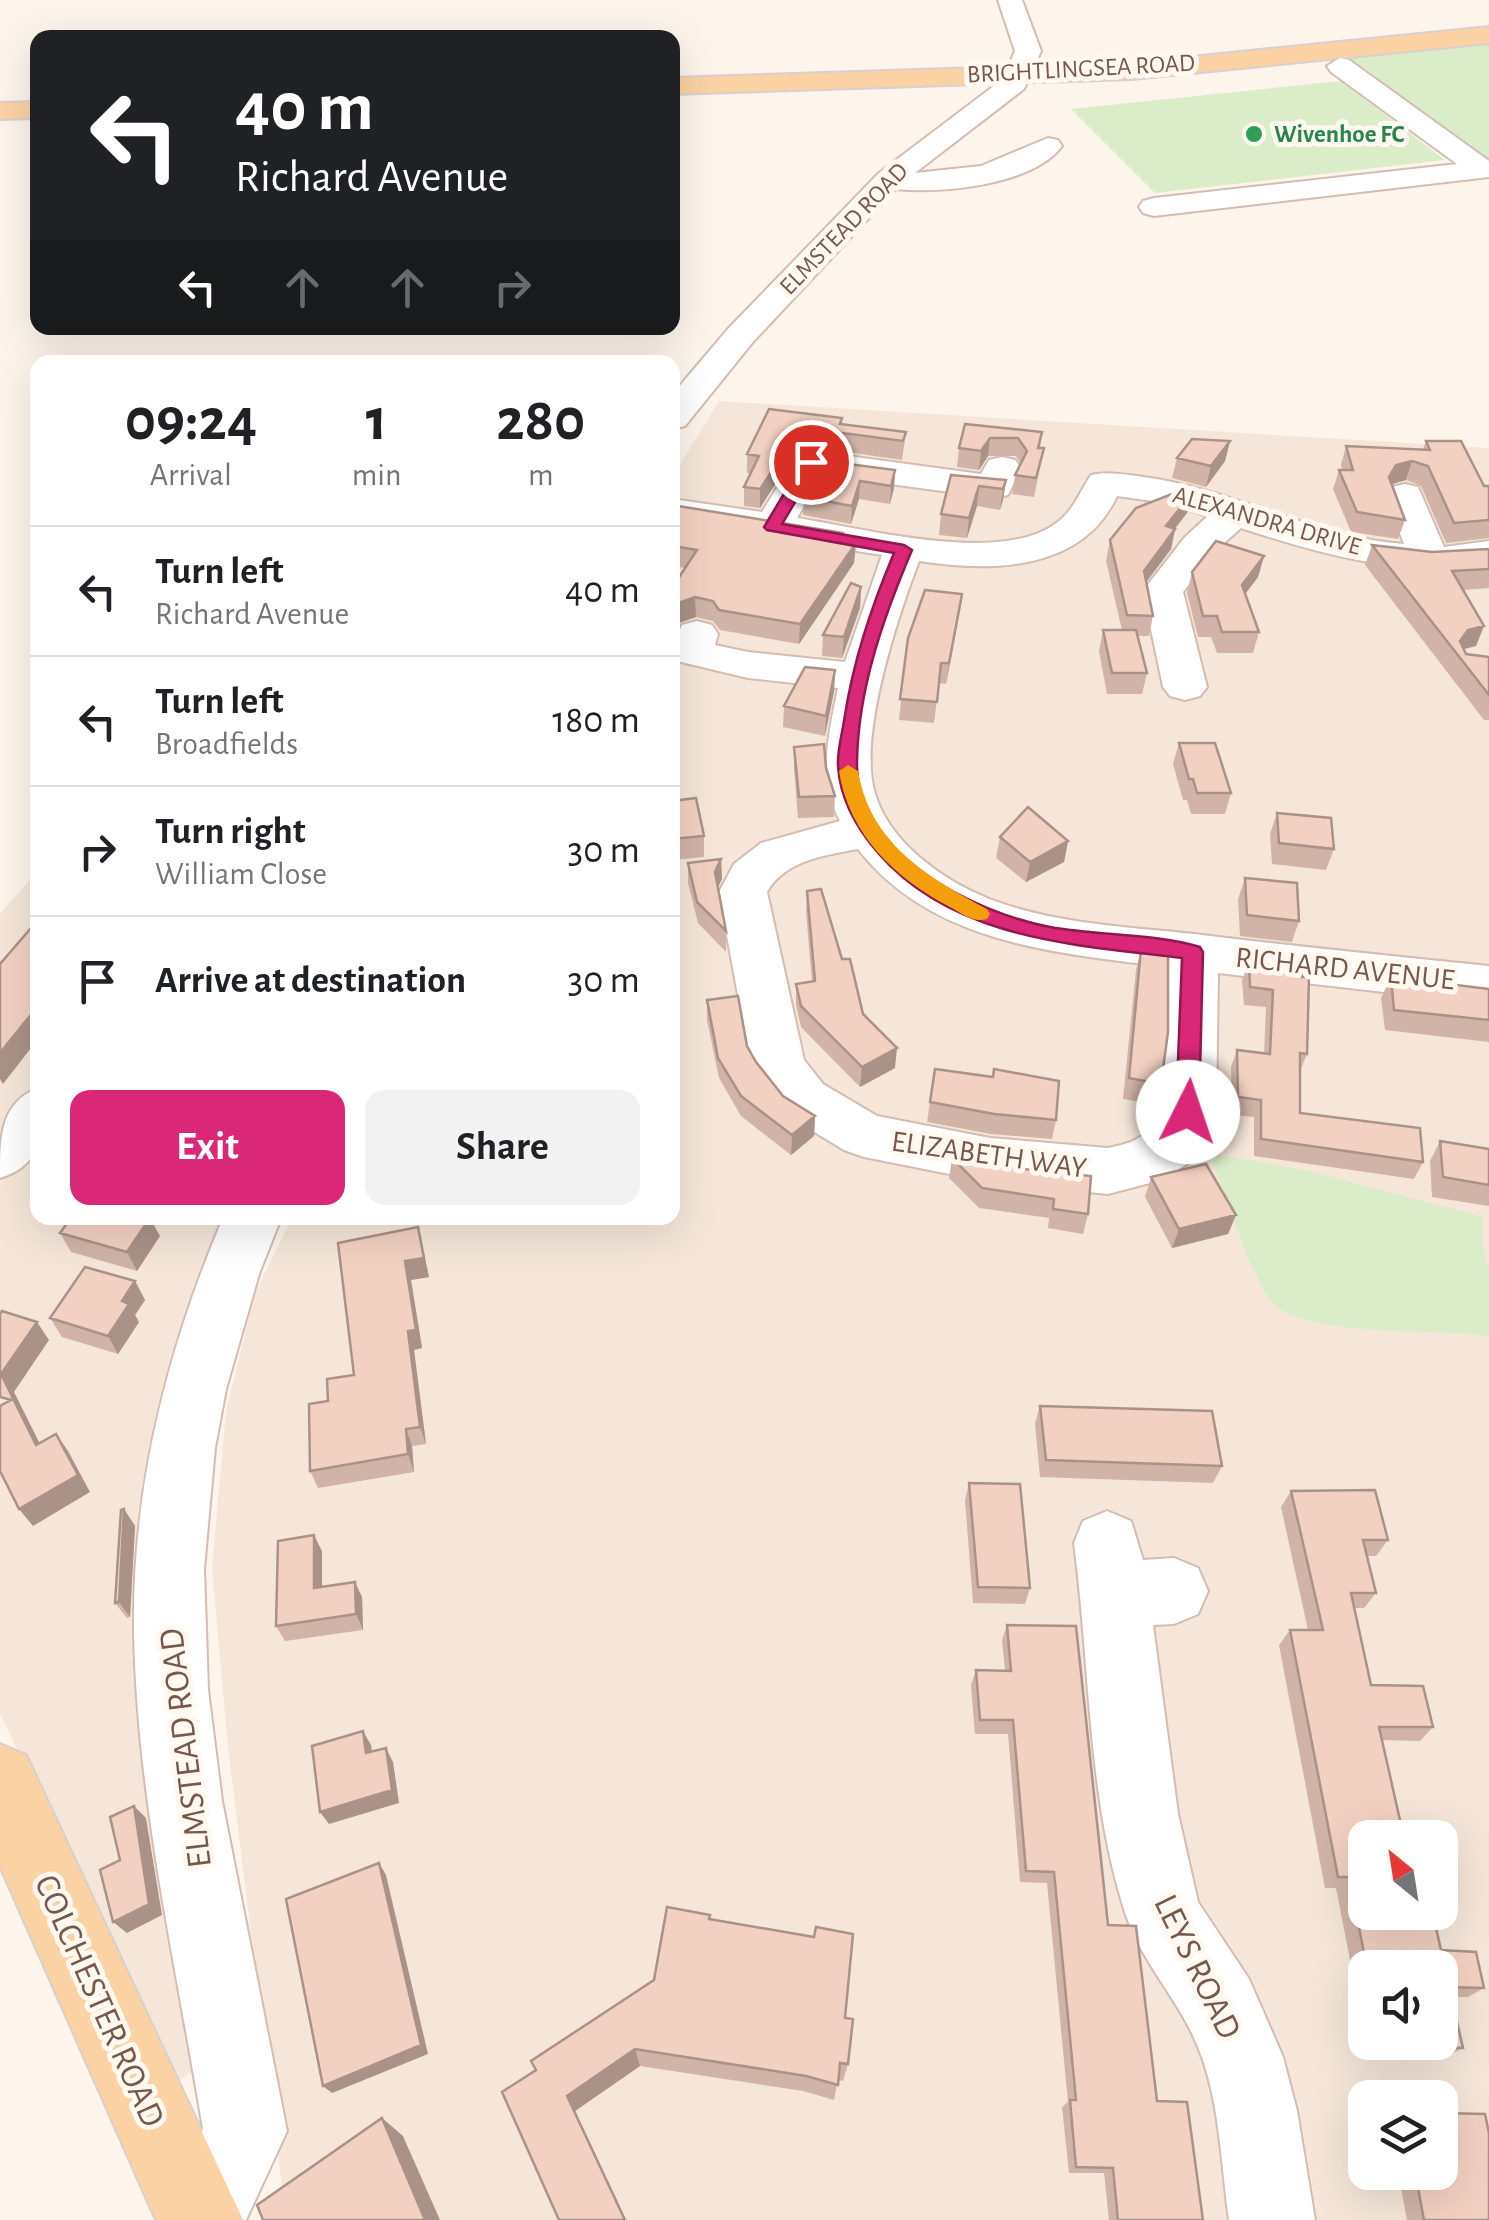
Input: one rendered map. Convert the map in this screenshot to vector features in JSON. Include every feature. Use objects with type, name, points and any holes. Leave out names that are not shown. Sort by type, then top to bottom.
[{"type":"main road","name":"BRIGHTLINGSEA ROAD","points":[[680,86],[1132,72],[1489,35]]},
{"type":"main road","points":[[0,111],[30,110]]},
{"type":"main road","name":"COLCHESTER ROAD","points":[[0,1781],[198,2216]]},
{"type":"street","points":[[1010,0],[1028,51],[1021,74]]},
{"type":"street","points":[[1154,207],[1483,170],[1340,66]]},
{"type":"street","name":"ELMSTEAD ROAD","points":[[680,408],[740,336],[889,179],[996,99],[1021,74]]},
{"type":"street","points":[[889,179],[946,183],[1008,167],[1048,146]]},
{"type":"street","points":[[772,527],[811,462],[996,486],[1002,468]]},
{"type":"street","name":"ALEXANDRA DRIVE","points":[[904,550],[971,557],[1018,552],[1059,541],[1094,511],[1101,468],[1340,546],[1429,558],[1489,553]]},
{"type":"street","points":[[1405,494],[1429,558]]},
{"type":"street","points":[[680,511],[904,550]]},
{"type":"street","points":[[1185,687],[1163,591],[1199,546],[1238,512]]},
{"type":"street","name":"RICHARD AVENUE","points":[[904,550],[876,615],[860,677],[847,763],[852,797],[870,831],[896,861],[928,886],[968,910],[1048,934],[1489,985]]},
{"type":"street","points":[[697,634],[692,652],[748,664],[860,677]]},
{"type":"street","name":"ELIZABETH WAY","points":[[870,831],[774,855],[758,865],[742,892],[778,1066],[804,1099],[864,1136],[990,1160],[1092,1172],[1141,1164],[1168,1148],[1188,1112],[1193,952]]},
{"type":"street","points":[[0,1156],[30,1119]]},
{"type":"street","name":"ELMSTEAD ROAD","points":[[198,2216],[220,2184],[245,2132],[172,1691],[171,1546],[188,1413],[203,1348],[220,1289],[249,1225]]},
{"type":"street","name":"LEYS ROAD","points":[[1132,1576],[1131,1733],[1161,1907],[1188,1958],[1222,2008],[1247,2073],[1272,2220]]},
{"type":"shaded area","points":[[719,401],[1489,448],[1489,2220],[286,2220],[228,1746],[212,1568],[226,1411],[255,1293],[289,1225],[680,1225],[680,465]]},
{"type":"shaded area","points":[[30,880],[30,1225],[223,1225],[213,1275],[195,1327],[210,2060],[179,2081],[0,1714],[0,914]]},
{"type":"green space","points":[[1489,44],[1489,167],[1335,57]]},
{"type":"green space","name":"Wivenhoe FC","points":[[1341,81],[1445,160],[1155,193],[1071,109]]},
{"type":"green space","points":[[1209,1153],[1309,1171],[1483,1217],[1482,1243],[1489,1271],[1489,1336],[1373,1330],[1312,1321],[1288,1313],[1272,1302],[1255,1273]]},
{"type":"building","points":[[769,409],[842,418],[840,424],[906,432],[903,441],[812,429],[798,432],[760,489],[744,487],[759,456],[747,454]]},
{"type":"building","points":[[965,424],[1042,432],[1038,448],[1044,448],[1036,478],[1015,475],[1027,451],[1018,438],[990,438],[981,451],[959,448]]},
{"type":"building","points":[[1192,439],[1230,441],[1211,466],[1177,458]]},
{"type":"building","points":[[1426,441],[1461,441],[1484,486],[1489,486],[1489,520],[1454,523],[1428,466],[1412,461],[1396,465],[1389,477],[1405,520],[1357,512],[1339,470],[1353,470],[1346,446],[1430,450]]},
{"type":"building","points":[[825,461],[895,470],[891,486],[860,481],[852,506],[804,497]]},
{"type":"building","points":[[951,475],[1006,480],[1003,489],[979,486],[969,518],[941,514]]},
{"type":"building","points":[[1182,490],[1192,493],[1166,526],[1175,529],[1144,571],[1153,616],[1127,615],[1110,540],[1136,508]]},
{"type":"building","points":[[680,506],[843,533],[841,540],[856,543],[800,624],[719,610],[713,601],[695,597],[680,602],[680,576],[697,550],[680,547]]},
{"type":"building","points":[[1216,541],[1264,556],[1242,585],[1259,632],[1222,632],[1217,616],[1203,616],[1192,572]]},
{"type":"building","points":[[1372,545],[1432,552],[1489,549],[1489,569],[1452,571],[1484,626],[1468,630],[1460,641],[1466,654],[1489,657],[1489,695]]},
{"type":"building","points":[[851,583],[861,587],[844,637],[823,635]]},
{"type":"building","points":[[925,590],[962,594],[949,663],[941,663],[937,702],[900,699],[908,638]]},
{"type":"building","points":[[1103,630],[1136,630],[1147,673],[1112,673]]},
{"type":"building","points":[[805,667],[835,670],[826,716],[784,706]]},
{"type":"building","points":[[1179,743],[1215,743],[1231,793],[1197,793]]},
{"type":"building","points":[[824,744],[826,768],[835,796],[799,797],[794,747]]},
{"type":"building","points":[[696,798],[704,836],[680,838],[680,800]]},
{"type":"building","points":[[1028,807],[1068,841],[1030,862],[1000,837]]},
{"type":"building","points":[[1277,813],[1331,818],[1334,849],[1279,843]]},
{"type":"building","points":[[721,859],[715,872],[726,931],[697,902],[688,863]]},
{"type":"building","points":[[1245,878],[1297,883],[1299,921],[1247,915]]},
{"type":"building","points":[[821,889],[842,959],[850,959],[863,1014],[897,1048],[862,1067],[801,1006],[796,984],[815,981],[807,891]]},
{"type":"building","points":[[30,929],[30,1016],[0,1053],[0,964]]},
{"type":"building","points":[[1141,949],[1168,953],[1168,1032],[1161,1084],[1129,1078]]},
{"type":"building","points":[[1249,962],[1301,968],[1302,977],[1309,977],[1307,1054],[1300,1053],[1300,1113],[1420,1128],[1423,1162],[1261,1139],[1261,1100],[1238,1097],[1237,1050],[1270,1054],[1273,990],[1250,987]]},
{"type":"building","points":[[1391,977],[1489,989],[1489,1020],[1394,1010]]},
{"type":"building","points":[[738,996],[747,1046],[756,1062],[783,1096],[815,1116],[792,1135],[741,1096],[718,1058],[707,1000]]},
{"type":"building","points":[[935,1069],[993,1077],[994,1069],[1059,1081],[1056,1120],[930,1102]]},
{"type":"building","points":[[1440,1141],[1489,1149],[1489,1185],[1443,1177]]},
{"type":"building","points":[[952,1158],[1091,1176],[1088,1214],[1053,1209],[1054,1199],[982,1188]]},
{"type":"building","points":[[1206,1164],[1236,1215],[1179,1229],[1151,1177]]},
{"type":"building","points":[[66,1225],[145,1225],[127,1252],[60,1233]]},
{"type":"building","points":[[418,1227],[424,1258],[405,1261],[416,1330],[408,1331],[420,1427],[406,1429],[408,1454],[310,1471],[309,1404],[328,1401],[327,1379],[354,1375],[338,1243]]},
{"type":"building","points":[[85,1267],[135,1281],[122,1301],[129,1304],[108,1336],[50,1318]]},
{"type":"building","points":[[2,1311],[37,1322],[1,1374],[36,1445],[56,1434],[78,1475],[19,1509],[0,1471],[0,1406],[11,1400],[0,1397]]},
{"type":"building","points":[[1040,1406],[1212,1411],[1222,1466],[1046,1460]]},
{"type":"building","points":[[969,1483],[1020,1484],[1030,1588],[978,1587]]},
{"type":"building","points":[[1375,1490],[1388,1540],[1363,1540],[1376,1593],[1351,1593],[1371,1685],[1423,1686],[1433,1727],[1379,1727],[1400,1820],[1348,1820],[1348,1877],[1338,1877],[1290,1630],[1323,1630],[1291,1491]]},
{"type":"building","points":[[124,1509],[119,1602],[115,1603],[121,1510]]},
{"type":"building","points":[[314,1535],[314,1588],[355,1582],[356,1614],[276,1626],[278,1541]]},
{"type":"building","points":[[1007,1625],[1076,1626],[1108,1925],[1136,1926],[1157,2101],[1187,2102],[1203,2220],[1118,2220],[1113,2168],[1076,2167],[1070,2100],[1076,2100],[1054,1872],[1026,1871],[1013,1720],[980,1720],[976,1670],[1011,1671]]},
{"type":"building","points":[[363,1731],[366,1753],[386,1748],[392,1790],[320,1812],[312,1746]]},
{"type":"building","points":[[134,1806],[149,1904],[113,1922],[100,1870],[120,1860],[110,1817]]},
{"type":"building","points":[[379,1863],[421,2045],[323,2086],[286,1899]]},
{"type":"building","points":[[667,1907],[710,1915],[709,1919],[814,1937],[816,1927],[853,1934],[845,2018],[853,2019],[848,2064],[840,2063],[838,2085],[806,2076],[635,2049],[567,2096],[625,2220],[559,2220],[502,2092],[536,2070],[531,2061],[654,1980]]},
{"type":"building","points":[[1359,1930],[1436,1930],[1441,1950],[1363,1950]]},
{"type":"building","points":[[1458,1951],[1476,1952],[1484,1988],[1458,1987]]},
{"type":"building","points":[[1458,2113],[1485,2114],[1489,2133],[1489,2220],[1424,2220],[1418,2190],[1458,2190]]},
{"type":"building","points":[[382,2118],[425,2220],[263,2220],[257,2205]]},
{"type":"slow traffic","points":[[848,771],[852,797],[870,831],[896,861],[928,886],[980,914]]},
{"type":"place","name":"Wivenhoe FC","points":[[1254,134]]},
{"type":"route","points":[[811,462],[772,527],[904,550],[876,615],[860,677],[847,763],[852,797],[870,831],[896,861],[968,910],[1048,934],[1193,952],[1188,1112]]}]
